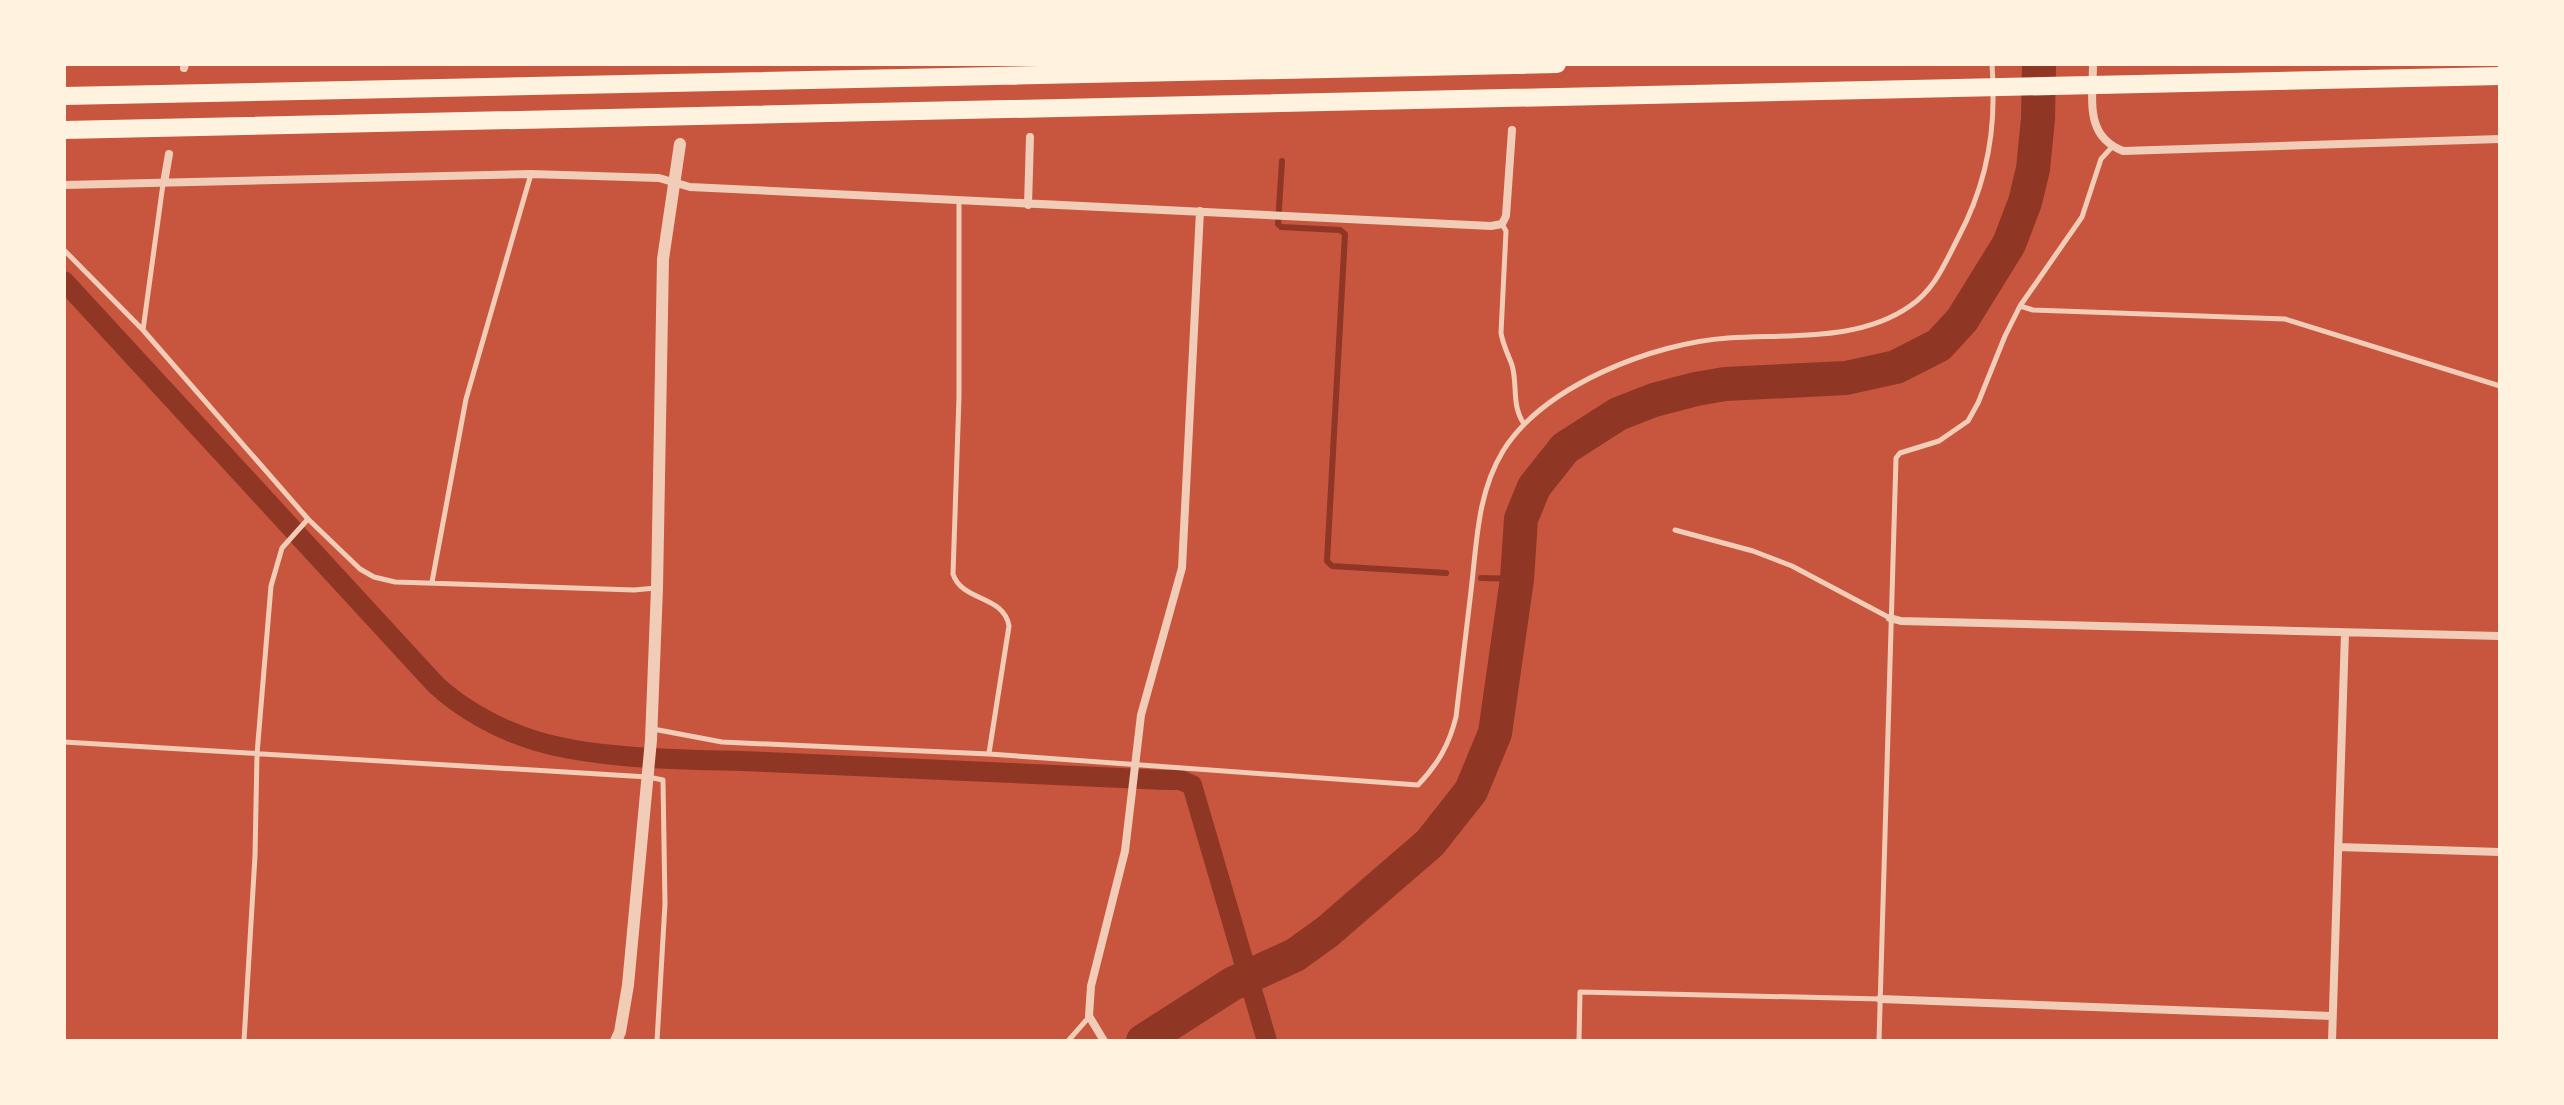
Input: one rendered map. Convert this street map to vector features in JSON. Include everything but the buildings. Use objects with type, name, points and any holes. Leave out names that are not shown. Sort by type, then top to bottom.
[{"type":"highway","points":[[64,96],[1557,64]]},
{"type":"highway","points":[[64,130],[2500,76]]},
{"type":"street","points":[[2093,64],[2093,118],[2100,136],[2112,147],[2123,151],[2500,139]]},
{"type":"street","points":[[64,185],[531,174],[659,178],[690,187],[1491,226],[1502,224],[1506,216],[1512,130]]},
{"type":"street","points":[[1028,205],[1030,137]]},
{"type":"street","points":[[616,1041],[628,985],[652,735],[662,273],[680,144]]},
{"type":"street","points":[[164,183],[169,154]]},
{"type":"street","points":[[1104,1041],[1089,1016],[1091,986],[1121,873],[1141,715],[1182,568],[1200,211]]},
{"type":"street","points":[[1890,618],[1901,621],[2500,636]]},
{"type":"street","points":[[2332,1041],[2345,633]]},
{"type":"street","points":[[2338,847],[2500,852]]},
{"type":"street","points":[[1880,999],[2332,1016]]},
{"type":"lane","points":[[652,735],[722,742],[989,754],[1135,768],[1418,785],[1438,763],[1450,741],[1456,717],[1484,494],[1504,450],[1524,424],[1578,386],[1638,358],[1693,341],[1853,329],[1892,317],[1911,306],[1933,284],[1970,219],[1989,147],[1993,110],[1992,64]]},
{"type":"lane","points":[[1879,1041],[1896,458],[1900,453],[1939,441],[1968,421],[2020,306],[2082,217],[2101,159],[2112,147]]},
{"type":"lane","points":[[432,582],[466,399],[531,174]]},
{"type":"lane","points":[[143,330],[164,183]]},
{"type":"lane","points":[[959,201],[959,397],[953,574],[961,587],[999,608],[1008,618],[1009,626],[989,754]]},
{"type":"lane","points":[[1502,224],[1506,231],[1501,333],[1512,366],[1515,411],[1524,424]]},
{"type":"lane","points":[[64,250],[143,330],[308,519],[360,569],[374,577],[395,582],[634,590],[657,588]]},
{"type":"lane","points":[[2020,306],[2033,310],[2285,319],[2500,386]]},
{"type":"lane","points":[[244,1041],[255,856],[257,754],[271,586],[286,540],[308,519]]},
{"type":"lane","points":[[1675,530],[1792,566],[1890,618]]},
{"type":"lane","points":[[64,742],[649,773],[663,780],[665,904],[657,1041]]},
{"type":"lane","points":[[1579,1041],[1580,992],[1880,999]]},
{"type":"lane","points":[[1068,1041],[1089,1016]]},
{"type":"waterway","points":[[1143,1041],[1232,984],[1295,955],[1327,932],[1430,843],[1471,791],[1495,733],[1517,579],[1521,519],[1534,487],[1565,448],[1618,414],[1696,389],[1725,384],[1846,378],[1896,367],[1939,345],[1962,320],[2009,244],[2025,202],[2033,169],[2039,64]]},
{"type":"waterway","points":[[1282,161],[1278,224],[1281,227],[1340,230],[1345,234],[1327,561],[1332,566],[1446,573]]},
{"type":"waterway","points":[[64,281],[436,685],[470,711],[509,731],[562,748],[620,756],[1180,780],[1192,785],[1267,1041]]},
{"type":"waterway","points":[[1481,578],[1517,579]]}]
